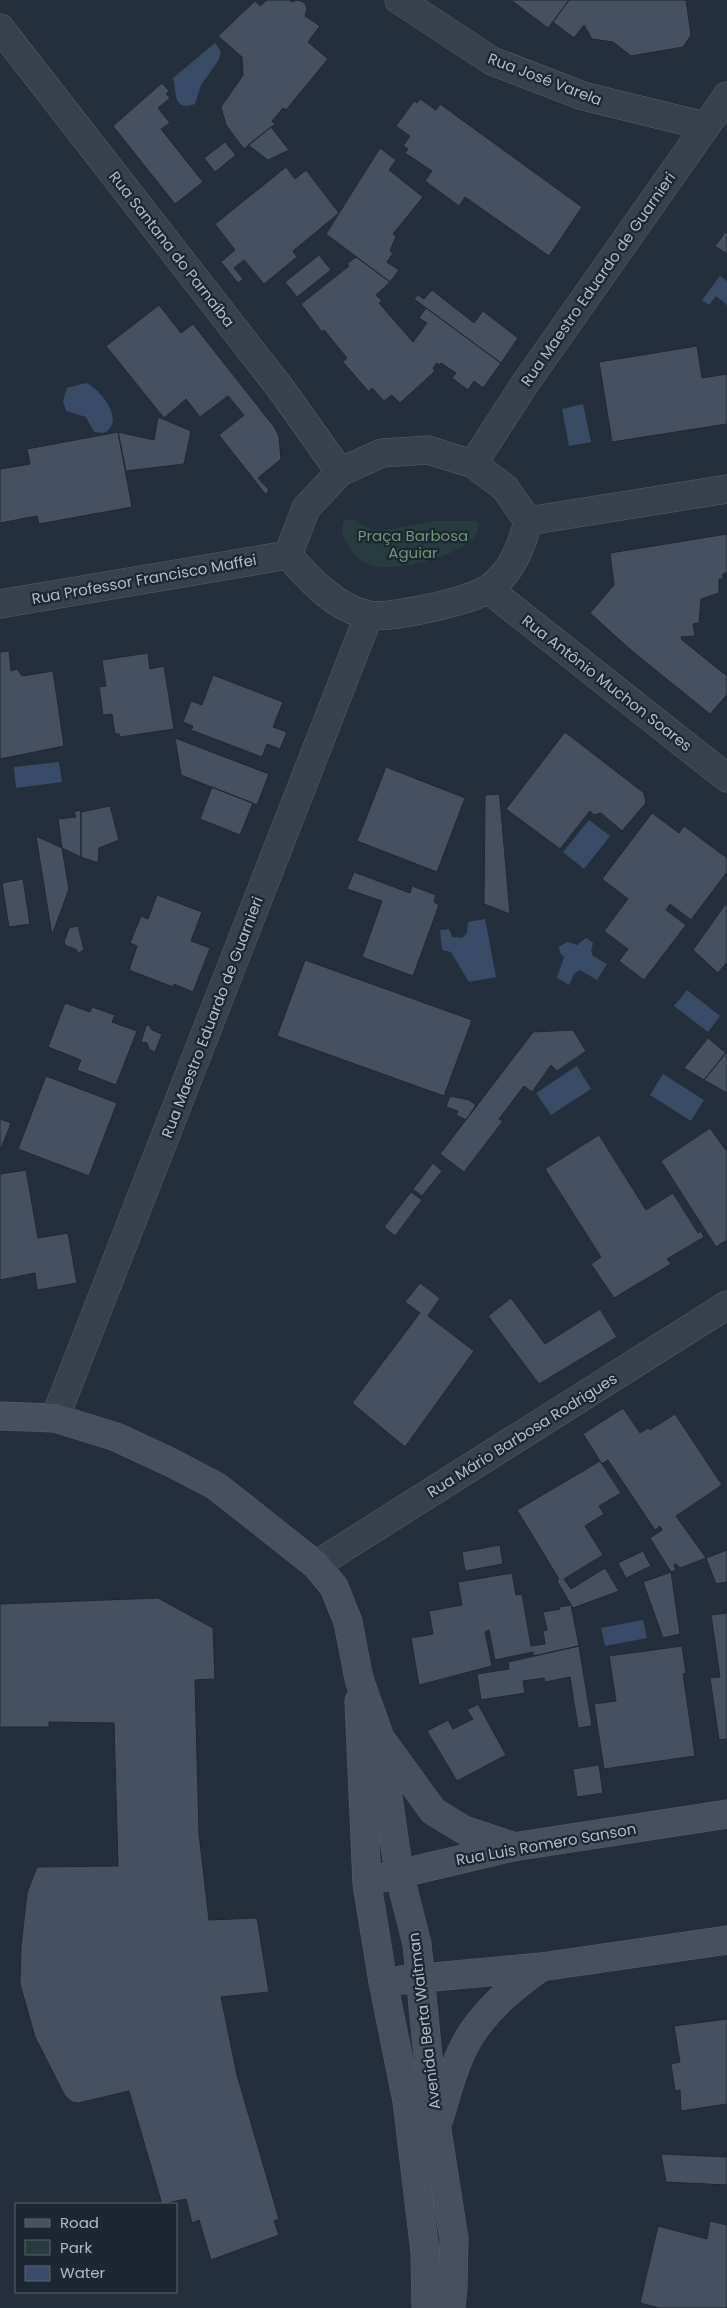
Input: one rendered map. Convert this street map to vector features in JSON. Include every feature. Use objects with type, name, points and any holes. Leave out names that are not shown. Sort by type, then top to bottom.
[{"type":"main road","name":"Avenida Berta Waitman","points":[[0,1416],[55,1418],[116,1437],[170,1462],[216,1486],[316,1565],[334,1587],[348,1622],[360,1679],[379,1735],[399,1873],[417,1944],[436,2126],[454,2239],[453,2286],[450,2308]]},
{"type":"main road","name":"Avenida Berta Waitman","points":[[360,1679],[358,1718],[367,1884],[383,1982],[407,2101],[425,2252],[426,2308]]},
{"type":"main road","points":[[379,1735],[433,1811],[464,1830],[514,1846]]},
{"type":"main road","name":"Rua Luis Romero Sanson","points":[[367,1884],[399,1873],[514,1846],[727,1814]]},
{"type":"main road","points":[[383,1982],[541,1966],[727,1940]]},
{"type":"main road","points":[[436,2126],[454,2072],[473,2031],[504,1995],[541,1966]]},
{"type":"street","name":"Rua José Varela","points":[[399,0],[492,61],[583,96],[705,126]]},
{"type":"street","name":"Rua Santana do Parnaíba","points":[[0,28],[281,389],[340,472]]},
{"type":"street","name":"Rua Maestro Eduardo de Guarnieri","points":[[473,464],[524,385],[727,96]]},
{"type":"street","points":[[428,450],[473,464],[504,488],[528,521],[522,545],[508,568],[488,589],[445,604],[402,614],[369,615],[338,602],[311,582],[288,555],[306,508],[340,472],[382,453],[428,450]]},
{"type":"street","points":[[528,521],[727,489]]},
{"type":"street","name":"Rua Professor Francisco Maffei","points":[[0,604],[288,555]]},
{"type":"street","name":"Rua Antônio Muchon Soares","points":[[488,589],[727,778]]},
{"type":"street","name":"Rua Maestro Eduardo de Guarnieri","points":[[55,1418],[369,615]]},
{"type":"street","name":"Rua Mário Barbosa Rodrigues","points":[[316,1565],[727,1305]]},
{"type":"green space","name":"Praça Barbosa Aguiar","points":[[354,519],[363,526],[375,530],[387,530],[433,521],[476,521],[478,526],[475,536],[457,550],[428,561],[398,567],[384,567],[366,563],[350,549],[343,536],[342,526],[344,520]]},
{"type":"water","points":[[215,43],[221,52],[218,61],[201,85],[195,104],[182,105],[177,99],[173,78]]},
{"type":"water","points":[[720,276],[727,281],[727,305],[716,296],[709,305],[702,300]]},
{"type":"water","points":[[86,383],[92,386],[104,399],[112,414],[113,421],[110,428],[104,433],[94,432],[86,417],[66,411],[63,401],[67,388]]},
{"type":"water","points":[[583,404],[591,442],[569,446],[562,409]]},
{"type":"water","points":[[59,762],[62,782],[16,788],[14,767]]},
{"type":"water","points":[[589,820],[610,836],[584,869],[563,852]]},
{"type":"water","points":[[485,919],[496,977],[469,982],[451,952],[442,950],[440,930],[449,929],[452,937],[462,938],[467,933],[468,922]]},
{"type":"water","points":[[586,938],[593,943],[591,951],[593,956],[607,964],[597,980],[580,970],[574,974],[569,985],[557,978],[564,957],[560,953],[559,947],[567,942],[577,945]]},
{"type":"water","points":[[687,990],[720,1016],[708,1032],[674,1006]]},
{"type":"water","points":[[577,1066],[591,1089],[551,1115],[536,1093]]},
{"type":"water","points":[[663,1074],[704,1100],[691,1121],[650,1095]]},
{"type":"water","points":[[643,1620],[647,1638],[605,1646],[601,1628]]},
{"type":"building","points":[[267,0],[289,0],[291,2],[298,0],[305,3],[307,9],[305,16],[320,26],[308,42],[328,59],[286,110],[283,108],[272,121],[275,124],[244,149],[226,125],[221,107],[243,75],[242,57],[218,36],[255,1],[260,6]]},
{"type":"building","points":[[511,0],[569,0],[548,28]]},
{"type":"building","points":[[569,0],[686,0],[691,35],[683,47],[631,56],[613,42],[592,39],[584,25],[574,38],[553,22]]},
{"type":"building","points":[[162,83],[169,91],[166,94],[170,98],[158,108],[170,123],[161,129],[203,182],[175,204],[113,126]]},
{"type":"building","points":[[420,99],[436,110],[440,104],[582,207],[549,256],[465,197],[459,206],[425,181],[432,171],[405,153],[408,149],[403,146],[410,136],[396,126],[414,101],[417,103]]},
{"type":"building","points":[[271,127],[289,150],[268,160],[248,145]]},
{"type":"building","points":[[225,142],[236,155],[215,172],[204,158]]},
{"type":"building","points":[[380,148],[396,160],[389,170],[423,197],[393,234],[396,236],[390,251],[393,253],[387,262],[399,270],[390,282],[326,234]]},
{"type":"building","points":[[286,167],[295,179],[306,170],[339,213],[293,251],[297,257],[264,284],[244,260],[234,268],[243,279],[238,283],[221,262],[235,250],[215,224]]},
{"type":"building","points":[[727,230],[727,254],[715,246]]},
{"type":"building","points":[[319,255],[331,270],[297,297],[285,282]]},
{"type":"building","points":[[356,257],[390,282],[376,295],[382,301],[379,303],[413,342],[427,323],[419,318],[426,308],[501,363],[483,388],[474,381],[468,390],[452,378],[456,373],[441,363],[439,365],[437,363],[433,368],[435,371],[400,403],[392,395],[384,401],[372,388],[369,392],[343,362],[347,358],[324,330],[322,332],[301,304],[349,266],[347,264]]},
{"type":"building","points":[[432,290],[474,323],[483,311],[518,338],[501,363],[414,299],[418,295],[424,299]]},
{"type":"building","points":[[159,305],[181,333],[193,324],[275,428],[279,437],[281,459],[258,478],[269,490],[266,495],[219,435],[244,415],[228,396],[200,417],[186,399],[164,418],[106,346]]},
{"type":"building","points":[[697,346],[702,378],[727,374],[727,424],[612,442],[599,362]]},
{"type":"building","points":[[158,417],[191,431],[184,464],[126,471],[118,432],[154,440]]},
{"type":"building","points":[[118,432],[132,507],[39,524],[37,516],[0,523],[0,469],[30,464],[27,449]]},
{"type":"building","points":[[727,534],[727,572],[723,574],[723,579],[719,579],[719,593],[701,599],[699,623],[693,624],[695,636],[681,637],[682,640],[727,676],[727,695],[710,714],[632,651],[590,613],[614,585],[610,553]]},
{"type":"building","points":[[9,651],[11,671],[17,669],[22,676],[53,671],[64,746],[0,759],[0,652]]},
{"type":"building","points":[[148,653],[150,669],[164,666],[174,729],[120,737],[119,734],[115,734],[112,714],[103,715],[99,687],[106,686],[102,660]]},
{"type":"building","points":[[213,675],[283,702],[273,727],[287,732],[280,749],[267,744],[262,757],[191,730],[193,726],[183,722],[191,701],[202,705]]},
{"type":"building","points":[[565,732],[644,793],[646,803],[622,831],[601,813],[594,815],[590,811],[560,849],[506,809]]},
{"type":"building","points":[[175,738],[269,774],[257,805],[181,775]]},
{"type":"building","points":[[386,767],[465,798],[437,872],[357,841]]},
{"type":"building","points":[[212,787],[253,803],[240,835],[200,819]]},
{"type":"building","points":[[499,794],[510,914],[484,904],[485,795]]},
{"type":"building","points":[[110,806],[119,840],[99,848],[98,863],[81,857],[81,812]]},
{"type":"building","points":[[80,810],[81,857],[62,848],[58,819],[76,817],[74,812]]},
{"type":"building","points":[[652,813],[679,833],[684,826],[727,858],[727,872],[691,920],[670,904],[666,910],[686,925],[644,980],[619,961],[628,949],[604,931],[628,899],[602,879]]},
{"type":"building","points":[[36,836],[62,848],[69,889],[52,935]]},
{"type":"building","points":[[354,872],[410,893],[412,886],[436,895],[434,902],[439,905],[413,976],[362,957],[382,901],[347,889]]},
{"type":"building","points":[[23,879],[30,924],[9,927],[2,883]]},
{"type":"building","points":[[157,895],[202,912],[191,941],[210,948],[193,992],[174,984],[173,987],[129,970],[137,946],[130,943],[141,916],[148,919]]},
{"type":"building","points":[[727,902],[727,962],[718,973],[693,950]]},
{"type":"building","points":[[78,926],[84,950],[78,953],[76,949],[66,946],[64,942],[69,928]]},
{"type":"building","points":[[305,960],[472,1020],[444,1096],[277,1036]]},
{"type":"building","points":[[65,1003],[90,1012],[92,1007],[115,1015],[112,1022],[137,1031],[116,1085],[77,1070],[81,1060],[48,1047]]},
{"type":"building","points":[[149,1025],[152,1030],[162,1034],[155,1052],[149,1049],[147,1043],[141,1042],[146,1026]]},
{"type":"building","points":[[573,1030],[586,1051],[557,1071],[551,1065],[532,1092],[524,1086],[499,1119],[503,1121],[464,1172],[440,1154],[533,1032]]},
{"type":"building","points":[[708,1038],[726,1053],[704,1080],[684,1068]]},
{"type":"building","points":[[727,1051],[727,1093],[704,1080]]},
{"type":"building","points":[[46,1076],[117,1103],[89,1176],[18,1149]]},
{"type":"building","points":[[450,1096],[469,1100],[476,1105],[466,1120],[456,1115],[458,1111],[446,1107]]},
{"type":"building","points":[[0,1119],[11,1123],[0,1151]]},
{"type":"building","points":[[710,1128],[727,1152],[727,1240],[716,1247],[661,1161]]},
{"type":"building","points":[[599,1135],[646,1210],[673,1193],[698,1233],[701,1231],[704,1237],[667,1259],[671,1264],[614,1298],[591,1264],[601,1257],[545,1169]]},
{"type":"building","points":[[433,1163],[442,1171],[422,1196],[413,1189]]},
{"type":"building","points":[[26,1170],[38,1238],[68,1233],[77,1283],[37,1290],[35,1273],[0,1280],[0,1174]]},
{"type":"building","points":[[411,1192],[422,1200],[395,1236],[384,1227]]},
{"type":"building","points":[[420,1283],[440,1298],[428,1316],[474,1351],[405,1447],[352,1403],[420,1313],[405,1302]]},
{"type":"building","points":[[511,1298],[545,1344],[600,1309],[617,1337],[539,1384],[488,1316]]},
{"type":"building","points":[[623,1408],[640,1433],[648,1428],[650,1430],[675,1414],[722,1485],[676,1516],[706,1558],[680,1568],[676,1564],[674,1565],[676,1570],[671,1572],[650,1538],[662,1530],[660,1526],[655,1530],[608,1460],[602,1464],[583,1434]]},
{"type":"building","points":[[600,1461],[621,1493],[599,1506],[604,1514],[585,1526],[603,1555],[564,1579],[571,1589],[605,1568],[619,1591],[573,1608],[557,1581],[559,1579],[517,1510]]},
{"type":"building","points":[[500,1545],[503,1564],[465,1571],[462,1552]]},
{"type":"building","points":[[727,1550],[727,1582],[716,1584],[706,1558]]},
{"type":"building","points":[[643,1551],[651,1566],[626,1578],[618,1563]]},
{"type":"building","points":[[671,1572],[680,1634],[663,1638],[643,1582]]},
{"type":"building","points":[[512,1573],[516,1595],[522,1594],[531,1646],[545,1644],[543,1631],[547,1630],[543,1612],[571,1605],[579,1646],[533,1656],[533,1652],[495,1660],[489,1630],[485,1632],[492,1666],[419,1685],[411,1638],[433,1634],[429,1611],[462,1605],[458,1582]]},
{"type":"building","points":[[158,1598],[213,1628],[215,1679],[195,1680],[199,1834],[209,1920],[257,1918],[269,1992],[221,1997],[237,2075],[279,2219],[274,2221],[279,2235],[211,2260],[199,2220],[192,2223],[186,2199],[162,2203],[129,2091],[78,2103],[72,2102],[65,2096],[35,2037],[20,1984],[21,1946],[27,1893],[37,1867],[118,1866],[114,1723],[49,1722],[49,1727],[0,1727],[0,1604]]},
{"type":"building","points":[[727,1613],[727,1739],[719,1740],[710,1678],[720,1677],[711,1615]]},
{"type":"building","points":[[579,1646],[592,1726],[578,1728],[570,1677],[545,1682],[544,1678],[523,1681],[525,1693],[481,1700],[477,1674],[509,1669],[508,1662]]},
{"type":"building","points":[[682,1646],[686,1673],[683,1674],[695,1756],[604,1769],[594,1704],[616,1701],[609,1656]]},
{"type":"building","points":[[478,1704],[506,1755],[457,1781],[427,1731],[448,1720],[453,1729],[473,1719],[467,1710]]},
{"type":"building","points":[[599,1765],[603,1793],[577,1797],[573,1769]]},
{"type":"building","points":[[727,2019],[727,2104],[681,2111],[680,2090],[675,2091],[671,2064],[680,2062],[674,2026]]},
{"type":"building","points":[[661,2154],[727,2157],[727,2185],[666,2182]]},
{"type":"building","points":[[710,2221],[727,2225],[727,2308],[659,2308],[640,2303],[658,2226],[707,2239]]}]
